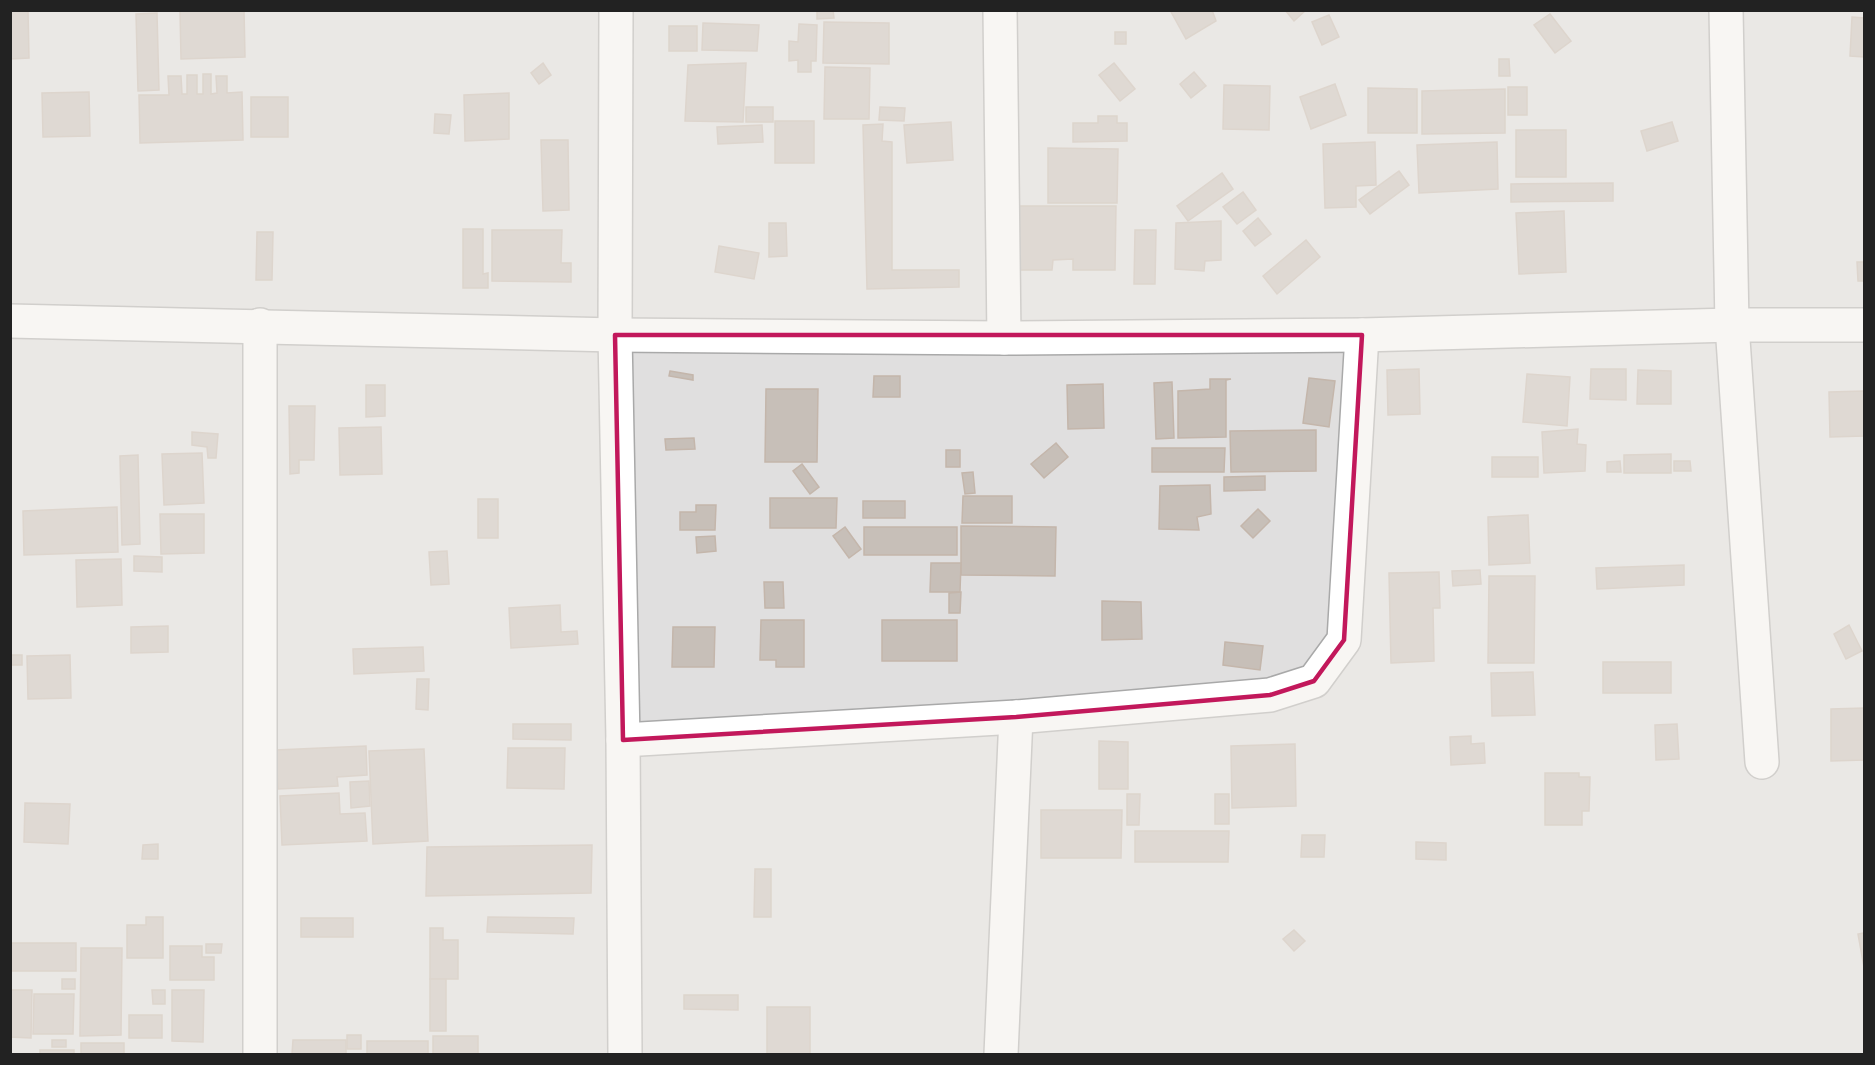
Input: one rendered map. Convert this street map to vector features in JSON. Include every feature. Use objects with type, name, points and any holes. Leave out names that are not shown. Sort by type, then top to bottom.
[{"type":"street","points":[[616,10],[615,335],[623,740],[625,1054]]},
{"type":"street","points":[[1000,10],[1004,338]]},
{"type":"street","points":[[1726,10],[1732,326],[1762,762]]},
{"type":"street","points":[[10,321],[615,335],[1004,338],[1362,335],[1864,325]]},
{"type":"street","points":[[260,325],[260,1054]]},
{"type":"street","points":[[623,740],[1016,717],[1270,695],[1314,681],[1344,640],[1362,335]]},
{"type":"street","points":[[1001,1054],[1016,717]]},
{"type":"highlighted area","points":[[615,335],[1362,335],[1344,640],[1314,681],[1270,695],[1016,717],[623,740]]},
{"type":"shaded area","points":[[11,11],[1864,11],[1864,1054],[11,1054]]},
{"type":"building","points":[[10,10],[28,10],[29,58],[10,59]]},
{"type":"building","points":[[180,10],[244,10],[245,57],[181,59]]},
{"type":"building","points":[[817,10],[833,10],[834,18],[817,19]]},
{"type":"building","points":[[1170,10],[1212,10],[1216,21],[1186,39]]},
{"type":"building","points":[[1285,10],[1306,10],[1294,21]]},
{"type":"building","points":[[157,13],[159,90],[138,91],[136,14]]},
{"type":"building","points":[[1550,14],[1571,41],[1555,53],[1534,25]]},
{"type":"building","points":[[1329,15],[1339,37],[1322,45],[1312,22]]},
{"type":"building","points":[[1852,17],[1864,18],[1864,57],[1850,56]]},
{"type":"building","points":[[824,22],[889,23],[889,64],[823,63]]},
{"type":"building","points":[[703,23],[759,25],[757,51],[702,50]]},
{"type":"building","points":[[799,24],[817,25],[816,61],[811,61],[811,72],[798,72],[798,60],[789,61],[789,41],[798,42]]},
{"type":"building","points":[[669,26],[697,26],[697,51],[669,51]]},
{"type":"building","points":[[1115,32],[1126,32],[1126,44],[1115,44]]},
{"type":"building","points":[[1499,59],[1509,59],[1510,76],[1499,76]]},
{"type":"building","points":[[543,63],[551,75],[539,84],[531,73]]},
{"type":"building","points":[[746,63],[743,122],[685,121],[688,65]]},
{"type":"building","points":[[1114,63],[1135,89],[1120,101],[1099,75]]},
{"type":"building","points":[[825,67],[870,68],[869,119],[824,119]]},
{"type":"building","points":[[1194,72],[1206,86],[1191,98],[1180,84]]},
{"type":"building","points":[[203,74],[211,74],[211,94],[217,93],[216,76],[227,76],[227,93],[242,92],[243,140],[140,143],[139,95],[169,95],[168,76],[181,76],[182,94],[187,94],[187,75],[197,75],[197,94],[203,94]]},
{"type":"building","points":[[1335,84],[1346,115],[1311,129],[1300,97]]},
{"type":"building","points":[[1224,85],[1270,86],[1269,130],[1223,129]]},
{"type":"building","points":[[1508,87],[1527,87],[1527,115],[1508,115]]},
{"type":"building","points":[[1368,88],[1417,89],[1417,133],[1368,133]]},
{"type":"building","points":[[1505,89],[1505,133],[1422,134],[1422,91]]},
{"type":"building","points":[[89,92],[90,136],[43,137],[42,93]]},
{"type":"building","points":[[509,93],[509,139],[465,141],[464,95]]},
{"type":"building","points":[[251,97],[288,97],[288,137],[251,137]]},
{"type":"building","points":[[746,107],[773,107],[773,122],[746,122]]},
{"type":"building","points":[[880,107],[905,108],[904,121],[879,120]]},
{"type":"building","points":[[435,114],[451,115],[449,134],[434,133]]},
{"type":"building","points":[[1098,116],[1117,116],[1117,123],[1127,123],[1127,141],[1073,142],[1073,123],[1098,123]]},
{"type":"building","points":[[775,121],[814,121],[814,163],[775,163]]},
{"type":"building","points":[[951,122],[953,160],[907,163],[904,125]]},
{"type":"building","points":[[1672,122],[1678,141],[1647,151],[1641,131]]},
{"type":"building","points":[[883,124],[882,141],[892,142],[892,270],[959,270],[959,287],[867,289],[863,125]]},
{"type":"building","points":[[762,125],[763,142],[718,144],[717,127]]},
{"type":"building","points":[[1516,130],[1566,130],[1566,177],[1516,177]]},
{"type":"building","points":[[541,140],[568,140],[569,210],[543,211]]},
{"type":"building","points":[[1375,142],[1376,185],[1356,186],[1356,207],[1325,208],[1323,144]]},
{"type":"building","points":[[1497,142],[1498,189],[1419,193],[1417,145]]},
{"type":"building","points":[[1048,148],[1118,149],[1117,203],[1048,203]]},
{"type":"building","points":[[1399,171],[1409,185],[1370,214],[1359,200]]},
{"type":"building","points":[[1222,173],[1233,189],[1188,221],[1177,206]]},
{"type":"building","points":[[1613,183],[1613,201],[1511,202],[1511,184]]},
{"type":"building","points":[[1243,192],[1256,210],[1237,224],[1223,207]]},
{"type":"building","points":[[1019,206],[1116,206],[1115,270],[1073,270],[1073,259],[1053,260],[1052,270],[1018,270]]},
{"type":"building","points":[[1564,211],[1566,272],[1519,274],[1516,213]]},
{"type":"building","points":[[1258,218],[1271,234],[1255,246],[1243,231]]},
{"type":"building","points":[[1221,221],[1221,260],[1205,261],[1204,271],[1175,269],[1176,223]]},
{"type":"building","points":[[769,223],[786,223],[787,256],[769,257]]},
{"type":"building","points":[[463,229],[483,229],[483,274],[488,273],[488,288],[463,288]]},
{"type":"building","points":[[492,230],[562,230],[561,263],[571,263],[571,282],[492,281]]},
{"type":"building","points":[[1135,230],[1156,230],[1155,284],[1134,284]]},
{"type":"building","points":[[257,232],[273,232],[272,280],[256,280]]},
{"type":"building","points":[[1306,240],[1320,257],[1277,294],[1263,276]]},
{"type":"building","points":[[719,246],[759,253],[754,279],[715,272]]},
{"type":"building","points":[[1857,262],[1864,262],[1864,281],[1858,281]]},
{"type":"building","points":[[1419,369],[1420,414],[1388,415],[1387,370]]},
{"type":"building","points":[[1591,369],[1626,369],[1626,400],[1590,399]]},
{"type":"building","points":[[1638,370],[1671,371],[1671,404],[1637,404]]},
{"type":"building","points":[[670,371],[693,375],[693,380],[669,376]]},
{"type":"building","points":[[1527,374],[1570,377],[1567,426],[1523,422]]},
{"type":"building","points":[[874,376],[900,376],[900,397],[873,397]]},
{"type":"building","points":[[1309,378],[1335,381],[1329,427],[1303,423]]},
{"type":"building","points":[[1210,379],[1231,379],[1226,380],[1226,437],[1178,438],[1178,391],[1210,389]]},
{"type":"building","points":[[1172,382],[1174,438],[1156,439],[1154,383]]},
{"type":"building","points":[[1103,384],[1104,428],[1068,429],[1067,385]]},
{"type":"building","points":[[366,385],[385,385],[385,416],[366,417]]},
{"type":"building","points":[[766,389],[818,389],[817,462],[765,462]]},
{"type":"building","points":[[1864,391],[1864,436],[1830,437],[1829,392]]},
{"type":"building","points":[[289,406],[315,406],[314,460],[299,460],[299,473],[290,474]]},
{"type":"building","points":[[381,427],[382,474],[340,475],[339,428]]},
{"type":"building","points":[[1578,429],[1577,444],[1586,445],[1585,471],[1544,473],[1542,432]]},
{"type":"building","points":[[1316,430],[1316,471],[1231,472],[1230,431]]},
{"type":"building","points":[[192,432],[218,434],[216,458],[208,458],[207,447],[192,445]]},
{"type":"building","points":[[694,438],[695,449],[666,450],[665,439]]},
{"type":"building","points":[[1056,443],[1068,457],[1044,478],[1031,464]]},
{"type":"building","points":[[1152,448],[1225,448],[1224,472],[1152,472]]},
{"type":"building","points":[[946,450],[960,450],[960,467],[946,467]]},
{"type":"building","points":[[202,453],[204,503],[164,505],[162,454]]},
{"type":"building","points":[[1671,454],[1671,473],[1624,473],[1624,455]]},
{"type":"building","points":[[138,455],[140,544],[122,545],[120,456]]},
{"type":"building","points":[[1492,457],[1538,457],[1538,477],[1492,477]]},
{"type":"building","points":[[1620,461],[1621,472],[1607,472],[1607,462]]},
{"type":"building","points":[[1674,461],[1690,461],[1691,471],[1674,471]]},
{"type":"building","points":[[802,464],[819,487],[810,494],[793,471]]},
{"type":"building","points":[[973,472],[975,493],[965,494],[962,473]]},
{"type":"building","points":[[1265,476],[1265,490],[1224,491],[1224,477]]},
{"type":"building","points":[[1210,485],[1211,514],[1197,517],[1199,530],[1159,529],[1160,486]]},
{"type":"building","points":[[963,496],[1012,496],[1012,523],[962,523]]},
{"type":"building","points":[[770,498],[837,498],[836,528],[770,528]]},
{"type":"building","points":[[478,499],[498,499],[498,538],[478,538]]},
{"type":"building","points":[[863,501],[905,501],[905,518],[863,518]]},
{"type":"building","points":[[696,505],[716,505],[715,530],[680,530],[680,512],[696,512]]},
{"type":"building","points":[[117,507],[118,552],[24,555],[23,511]]},
{"type":"building","points":[[1258,509],[1270,521],[1253,538],[1241,526]]},
{"type":"building","points":[[160,514],[204,514],[204,553],[161,554]]},
{"type":"building","points":[[1528,515],[1530,563],[1489,565],[1488,517]]},
{"type":"building","points":[[961,526],[1056,527],[1055,576],[961,575]]},
{"type":"building","points":[[845,527],[861,549],[849,558],[833,536]]},
{"type":"building","points":[[864,527],[957,527],[957,555],[864,555]]},
{"type":"building","points":[[715,536],[716,551],[697,553],[696,537]]},
{"type":"building","points":[[447,551],[449,584],[431,585],[429,552]]},
{"type":"building","points":[[134,556],[162,557],[162,572],[134,571]]},
{"type":"building","points":[[121,559],[122,605],[77,607],[76,560]]},
{"type":"building","points":[[931,563],[961,563],[960,592],[930,592]]},
{"type":"building","points":[[1684,565],[1684,585],[1597,589],[1596,568]]},
{"type":"building","points":[[1480,570],[1481,584],[1453,586],[1452,571]]},
{"type":"building","points":[[1439,572],[1440,608],[1433,608],[1434,661],[1391,663],[1389,573]]},
{"type":"building","points":[[1489,576],[1535,576],[1534,663],[1488,663]]},
{"type":"building","points":[[764,582],[783,582],[784,608],[765,608]]},
{"type":"building","points":[[961,592],[960,613],[949,613],[949,593]]},
{"type":"building","points":[[1102,601],[1141,602],[1142,639],[1102,640]]},
{"type":"building","points":[[560,605],[561,632],[577,631],[578,644],[511,648],[509,608]]},
{"type":"building","points":[[761,620],[804,620],[804,667],[776,667],[776,660],[760,660]]},
{"type":"building","points":[[882,620],[957,620],[957,661],[882,661]]},
{"type":"building","points":[[1849,625],[1862,651],[1846,659],[1834,634]]},
{"type":"building","points":[[168,626],[168,652],[131,653],[131,627]]},
{"type":"building","points":[[673,627],[715,627],[714,667],[672,667]]},
{"type":"building","points":[[1225,642],[1263,646],[1260,670],[1223,665]]},
{"type":"building","points":[[423,647],[424,671],[354,674],[353,649]]},
{"type":"building","points":[[10,655],[22,655],[22,665],[10,665]]},
{"type":"building","points":[[70,655],[71,698],[28,699],[27,656]]},
{"type":"building","points":[[1603,662],[1671,662],[1671,693],[1603,693]]},
{"type":"building","points":[[1533,672],[1535,715],[1492,716],[1491,673]]},
{"type":"building","points":[[417,679],[429,679],[428,710],[416,709]]},
{"type":"building","points":[[1864,708],[1864,760],[1831,761],[1831,709]]},
{"type":"building","points":[[513,724],[571,724],[571,740],[513,739]]},
{"type":"building","points":[[1677,724],[1679,759],[1656,760],[1655,725]]},
{"type":"building","points":[[1471,736],[1471,744],[1484,743],[1485,763],[1451,765],[1450,737]]},
{"type":"building","points":[[1099,741],[1128,742],[1128,789],[1099,789]]},
{"type":"building","points":[[1295,744],[1296,806],[1232,808],[1231,746]]},
{"type":"building","points":[[366,746],[367,775],[337,777],[338,786],[278,789],[276,750]]},
{"type":"building","points":[[508,748],[565,748],[564,789],[507,788]]},
{"type":"building","points":[[424,749],[428,841],[373,844],[369,751]]},
{"type":"building","points":[[1545,773],[1579,773],[1579,777],[1590,777],[1589,811],[1582,811],[1582,825],[1545,825]]},
{"type":"building","points":[[369,781],[370,806],[351,808],[350,782]]},
{"type":"building","points":[[339,793],[340,814],[365,813],[367,841],[282,845],[280,796]]},
{"type":"building","points":[[1127,794],[1140,794],[1139,825],[1127,825]]},
{"type":"building","points":[[1215,794],[1229,794],[1229,824],[1215,824]]},
{"type":"building","points":[[25,803],[70,804],[68,844],[24,842]]},
{"type":"building","points":[[1041,810],[1122,810],[1121,858],[1041,858]]},
{"type":"building","points":[[1135,831],[1229,831],[1228,862],[1135,862]]},
{"type":"building","points":[[1302,835],[1325,835],[1324,857],[1301,857]]},
{"type":"building","points":[[1416,842],[1446,843],[1446,860],[1416,859]]},
{"type":"building","points":[[158,844],[158,859],[142,859],[143,845]]},
{"type":"building","points":[[592,845],[591,893],[426,896],[427,847]]},
{"type":"building","points":[[755,869],[771,869],[771,917],[754,917]]},
{"type":"building","points":[[146,917],[163,917],[163,958],[127,958],[127,925],[146,925]]},
{"type":"building","points":[[488,917],[574,918],[573,934],[487,932]]},
{"type":"building","points":[[301,918],[353,918],[353,937],[301,937]]},
{"type":"building","points":[[430,928],[443,928],[443,940],[458,940],[458,979],[430,979]]},
{"type":"building","points":[[1294,930],[1305,941],[1294,951],[1283,939]]},
{"type":"building","points":[[1864,933],[1864,967],[1858,934]]},
{"type":"building","points":[[10,943],[76,943],[76,971],[10,971]]},
{"type":"building","points":[[206,944],[222,944],[221,953],[206,953]]},
{"type":"building","points":[[170,946],[202,946],[202,957],[214,957],[214,980],[170,980]]},
{"type":"building","points":[[81,948],[122,948],[121,1035],[80,1036]]},
{"type":"building","points":[[62,979],[75,979],[75,989],[62,989]]},
{"type":"building","points":[[430,979],[446,979],[446,1031],[430,1031]]},
{"type":"building","points":[[10,990],[32,990],[31,1038],[10,1037]]},
{"type":"building","points":[[152,990],[165,990],[165,1004],[153,1004]]},
{"type":"building","points":[[172,990],[204,990],[203,1042],[172,1041]]},
{"type":"building","points":[[34,994],[74,994],[73,1034],[33,1034]]},
{"type":"building","points":[[684,995],[738,995],[738,1010],[684,1009]]},
{"type":"building","points":[[767,1007],[810,1007],[810,1054],[767,1054]]},
{"type":"building","points":[[129,1015],[162,1015],[162,1038],[129,1038]]},
{"type":"building","points":[[347,1035],[361,1035],[361,1049],[347,1049]]},
{"type":"building","points":[[433,1036],[478,1036],[478,1054],[433,1054]]},
{"type":"building","points":[[52,1040],[66,1040],[66,1047],[52,1047]]},
{"type":"building","points":[[293,1040],[346,1040],[346,1054],[292,1054]]},
{"type":"building","points":[[367,1041],[428,1041],[428,1054],[367,1054]]},
{"type":"building","points":[[81,1043],[124,1043],[124,1054],[81,1054]]},
{"type":"building","points":[[40,1050],[74,1050],[74,1054],[40,1054]]}]
